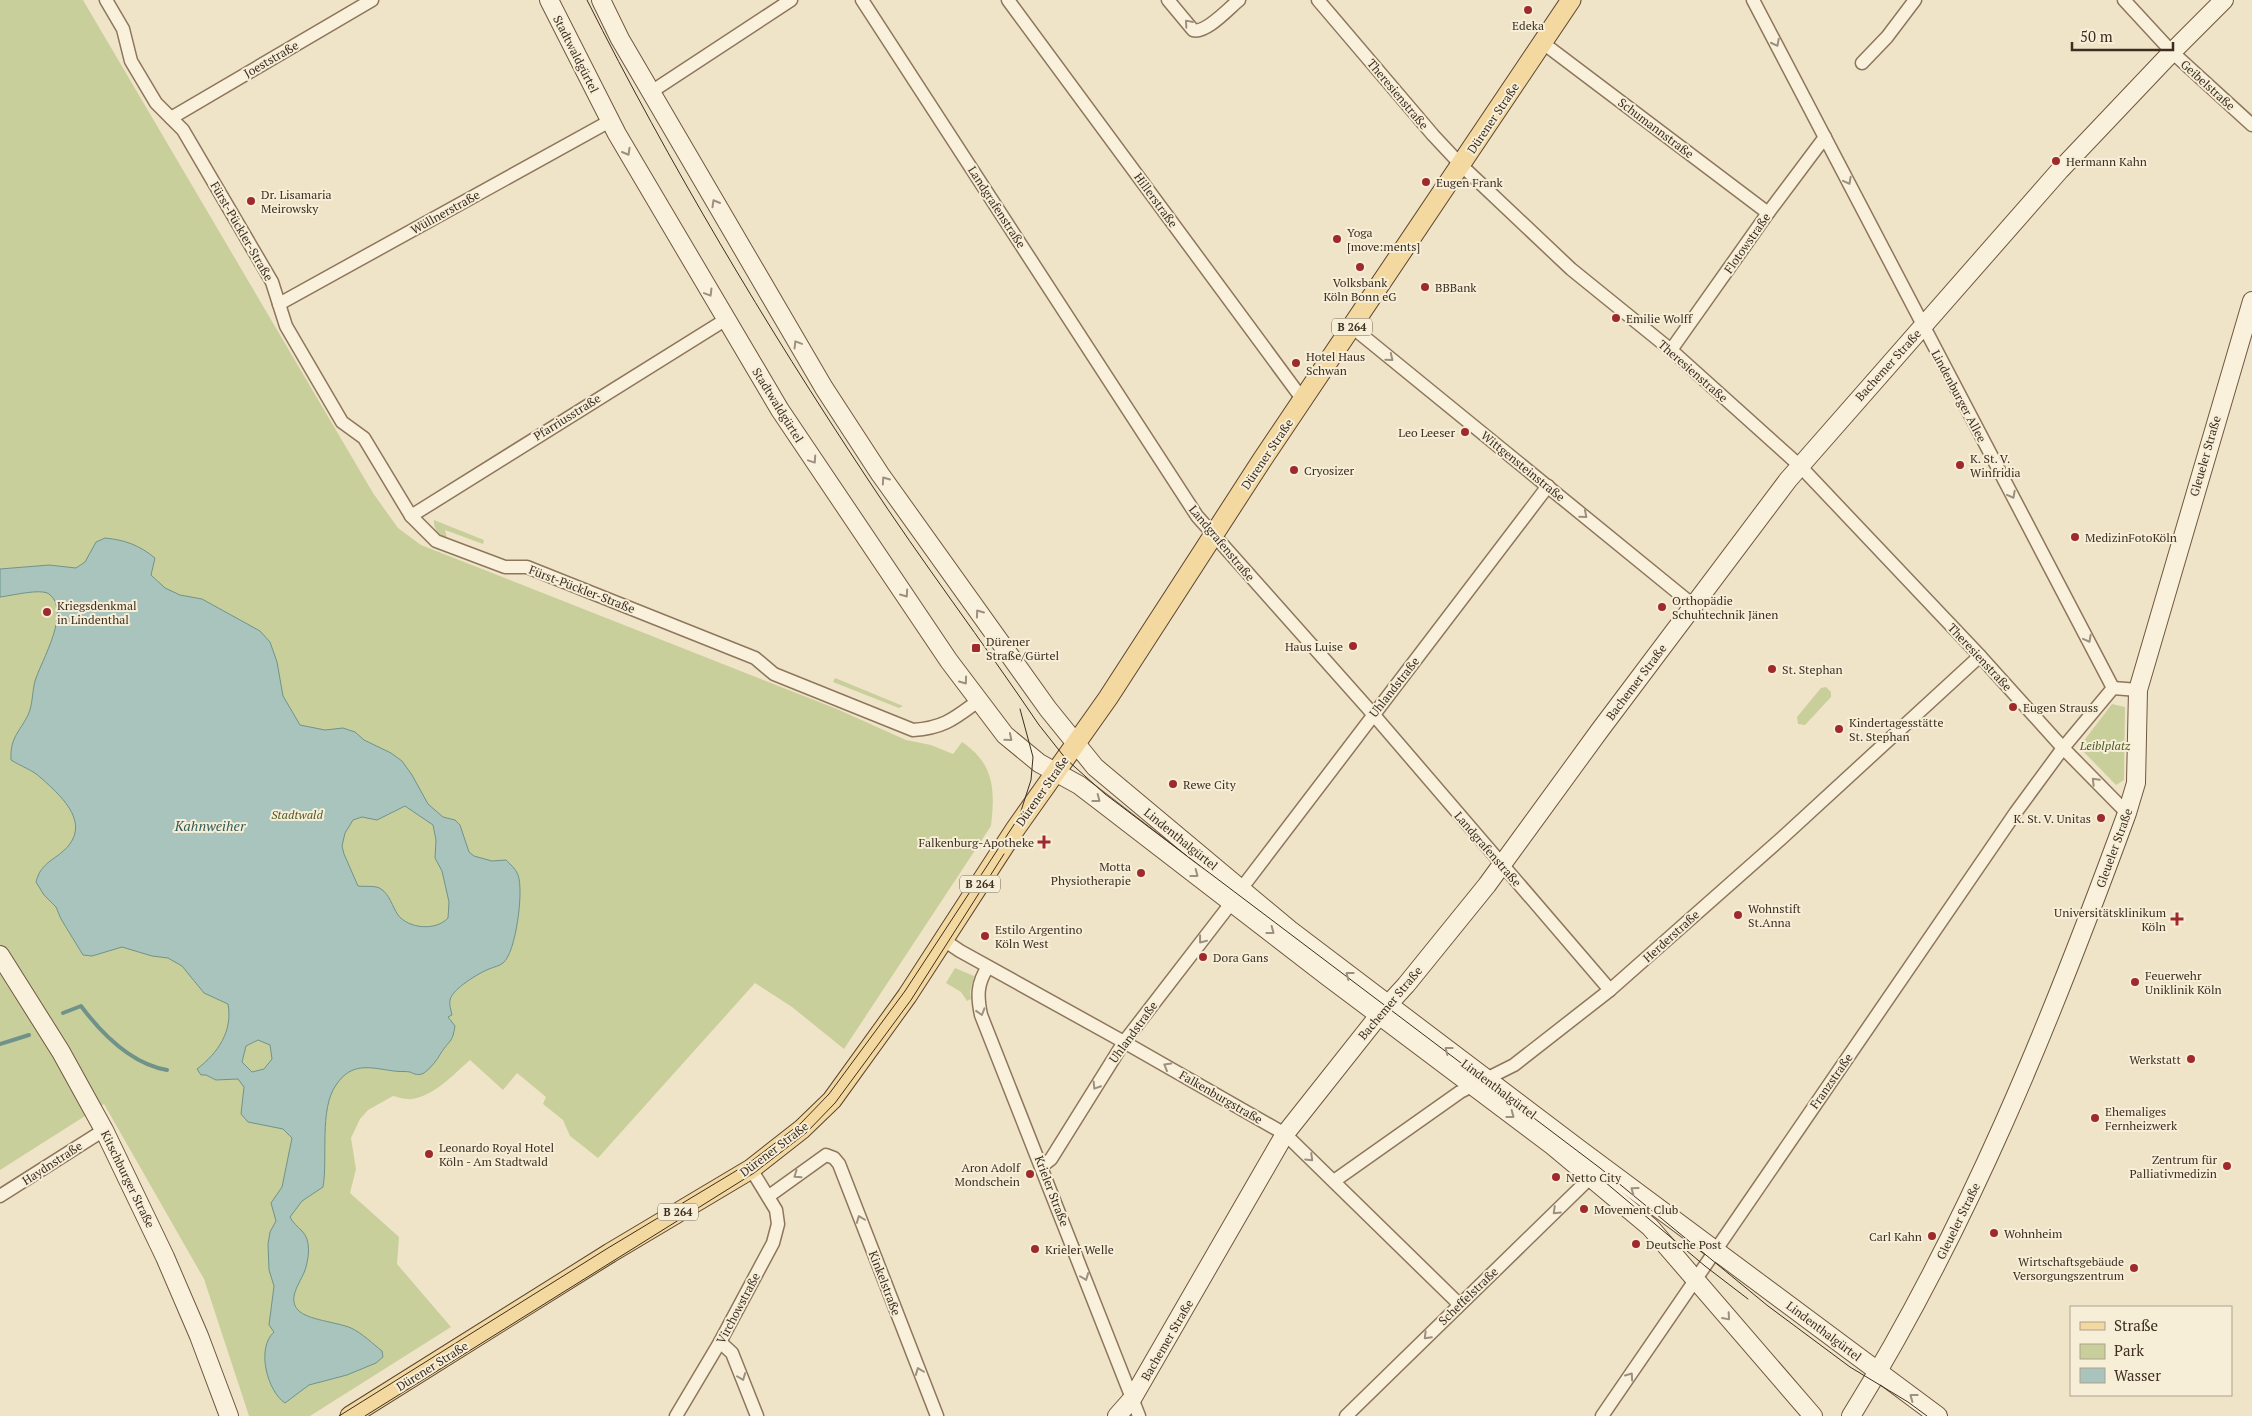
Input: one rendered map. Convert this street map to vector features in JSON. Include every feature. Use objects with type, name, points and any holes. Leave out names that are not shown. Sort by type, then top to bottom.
[{"type":"main road","name":"Stadtwaldgürtel","points":[[549,0],[610,121],[725,320],[785,418],[949,661],[978,700],[1005,735],[1039,763],[1057,772]]},
{"type":"main road","points":[[601,0],[620,39],[824,388],[880,474],[1075,745]]},
{"type":"main road","name":"Dürener Straße","points":[[350,1416],[610,1253],[751,1168],[802,1129],[832,1100],[945,941],[1016,828],[1057,772],[1163,615],[1213,535],[1544,43],[1570,0]]},
{"type":"main road","name":"Bachemer Straße","points":[[1117,1416],[1132,1399],[1285,1134],[1487,885],[1693,605],[1800,466],[2060,170],[2224,0]]},
{"type":"main road","name":"Gleueler Straße","points":[[1851,1416],[1879,1371],[1936,1266],[1992,1153],[2050,1014],[2127,813],[2136,783],[2138,690],[2252,301]]},
{"type":"main road","name":"Lindenthalgürtel","points":[[1075,745],[1102,775],[1236,895]]},
{"type":"main road","name":"Lindenthalgürtel","points":[[1057,772],[1290,930],[1384,1010],[1480,1083],[1716,1250],[1938,1416]]},
{"type":"main road","name":"Kitschburger Straße","points":[[0,955],[61,1052],[104,1130],[165,1256],[199,1336],[229,1416]]},
{"type":"main road","name":"Lindenthalgürtel","points":[[1480,1083],[1650,1227],[1813,1416]]},
{"type":"street","name":"Fürst-Pückler-Straße","points":[[106,0],[122,29],[131,60],[156,103],[183,130],[272,282],[286,326],[342,422],[364,438],[410,516],[436,541],[505,567],[527,566],[755,658],[774,674],[913,730],[932,729],[950,722],[978,700]]},
{"type":"street","name":"Joeststraße","points":[[171,118],[372,0]]},
{"type":"street","points":[[651,92],[790,0]]},
{"type":"street","name":"Landgrafenstraße","points":[[862,0],[1197,516],[1373,714],[1610,990]]},
{"type":"street","name":"Hillerstraße","points":[[1008,0],[1303,400]]},
{"type":"street","points":[[1168,0],[1193,30],[1198,31],[1205,28],[1239,0]]},
{"type":"street","name":"Theresienstraße","points":[[1318,0],[1432,135],[1461,165],[1571,269],[1671,350],[1800,466],[1980,656],[2063,748]]},
{"type":"street","name":"Lindenburger Allee","points":[[1753,0],[2091,644],[2112,688]]},
{"type":"street","points":[[1862,63],[1887,38],[1915,0]]},
{"type":"street","name":"Geibelstraße","points":[[2124,0],[2172,52],[2252,125]]},
{"type":"street","name":"Schumannstraße","points":[[1544,43],[1768,213]]},
{"type":"street","name":"Wüllnerstraße","points":[[279,304],[610,121]]},
{"type":"street","name":"Flotowstraße","points":[[1671,350],[1768,213],[1825,137]]},
{"type":"street","name":"Pfarriusstraße","points":[[410,516],[725,320]]},
{"type":"street","name":"Wittgensteinstraße","points":[[1352,327],[1693,605]]},
{"type":"street","name":"Uhlandstraße","points":[[1042,1166],[1051,1159],[1124,1042],[1548,486]]},
{"type":"street","name":"Herderstraße","points":[[1334,1181],[1460,1092],[1520,1061],[1610,990],[1783,837],[1980,656]]},
{"type":"street","points":[[2127,813],[2063,748],[2112,688],[2138,690]]},
{"type":"street","name":"Franzstraße","points":[[1602,1416],[1690,1291],[1716,1250],[2016,812],[2063,748]]},
{"type":"street","name":"Falkenburgstraße","points":[[945,941],[1285,1134],[1459,1304]]},
{"type":"street","name":"Krieler Straße","points":[[988,967],[982,975],[978,987],[978,1002],[981,1015],[1139,1416]]},
{"type":"street","name":"Haydnstraße","points":[[0,1196],[104,1130]]},
{"type":"street","name":"Kinkelstraße","points":[[769,1196],[826,1155],[834,1158],[839,1164],[936,1416]]},
{"type":"street","name":"Virchowstraße","points":[[676,1416],[720,1342],[773,1243],[778,1224],[776,1210],[751,1168]]},
{"type":"street","name":"Scheffelstraße","points":[[1346,1416],[1591,1177]]},
{"type":"street","points":[[720,1342],[732,1353],[757,1416]]},
{"type":"green space","name":"Stadtwald","points":[[0,0],[83,0],[373,493],[398,528],[421,545],[837,709],[906,740],[931,745],[953,754],[962,742],[981,759],[990,779],[993,801],[991,826],[844,1049],[792,1007],[755,983],[598,1158],[570,1136],[563,1120],[543,1104],[546,1097],[517,1073],[503,1090],[470,1060],[443,1084],[428,1094],[410,1099],[393,1096],[368,1110],[360,1119],[351,1138],[356,1169],[350,1193],[399,1237],[397,1264],[451,1327],[310,1416],[249,1416],[204,1279],[104,1104],[0,1170]]},
{"type":"green space","points":[[434,520],[484,540],[483,544],[445,530],[447,539],[444,538],[436,529]]},
{"type":"green space","points":[[835,678],[903,706],[899,708],[833,682]]},
{"type":"green space","points":[[1826,687],[1831,692],[1831,697],[1805,725],[1798,724],[1797,717],[1821,688]]},
{"type":"green space","name":"Leiblplatz","points":[[2112,704],[2125,707],[2124,780],[2116,785],[2079,747]]},
{"type":"green space","points":[[955,968],[974,976],[970,992],[971,999],[967,1001],[961,992],[946,983]]},
{"type":"water","name":"Kahnweiher","points":[[105,538],[137,546],[155,558],[151,575],[165,588],[180,595],[202,599],[260,631],[270,642],[277,662],[283,696],[300,725],[325,730],[343,728],[355,732],[364,740],[391,753],[402,761],[428,804],[443,817],[455,820],[460,825],[469,852],[474,856],[492,861],[506,860],[518,875],[520,883],[518,921],[508,957],[502,964],[485,971],[467,982],[452,996],[450,1004],[452,1015],[448,1017],[455,1026],[453,1036],[434,1064],[424,1073],[418,1075],[408,1072],[370,1068],[355,1069],[342,1077],[331,1095],[326,1120],[323,1187],[302,1201],[290,1217],[305,1235],[308,1248],[306,1267],[296,1288],[294,1300],[298,1310],[308,1316],[355,1330],[382,1351],[383,1357],[376,1363],[347,1375],[309,1385],[285,1403],[273,1389],[266,1369],[266,1348],[274,1332],[269,1325],[274,1286],[269,1270],[268,1244],[270,1232],[276,1221],[271,1203],[282,1187],[292,1138],[283,1129],[248,1122],[241,1114],[244,1087],[238,1079],[216,1080],[206,1075],[201,1075],[197,1069],[205,1063],[222,1041],[228,1023],[228,1004],[204,993],[182,966],[168,958],[152,956],[122,947],[92,956],[83,955],[61,919],[56,907],[44,895],[36,882],[38,875],[45,865],[69,845],[74,836],[76,826],[69,808],[56,792],[38,775],[11,760],[14,740],[30,711],[35,681],[53,636],[57,612],[55,602],[45,592],[0,597],[0,569],[49,565],[76,568],[85,562],[96,542]],"holes":[[[405,806],[433,825],[436,840],[435,858],[442,871],[449,902],[448,918],[437,925],[415,926],[398,915],[384,891],[379,888],[358,886],[344,854],[342,846],[345,833],[353,820],[362,817],[377,820]],[[258,1040],[270,1045],[272,1059],[264,1069],[252,1072],[242,1062],[246,1046]]]},
{"type":"waterway","points":[[63,1013],[81,1006],[98,1027],[119,1046],[142,1061],[154,1067],[167,1070]]},
{"type":"waterway","points":[[0,1044],[29,1035]]},
{"type":"tram line","points":[[587,0],[651,123],[755,303],[792,362],[909,540],[1039,725],[1066,759],[1105,794],[1600,1168],[1768,1306],[1850,1367],[1908,1402],[1927,1416]]},
{"type":"tram line","points":[[339,1416],[608,1248],[749,1163],[800,1124],[829,1094],[905,991],[1019,817],[1031,780],[1033,757],[1020,709]]},
{"type":"tram line","points":[[365,1416],[754,1173],[806,1133],[835,1103],[911,1000],[1004,854]]},
{"type":"tram line","points":[[1599,1177],[1705,1266],[1748,1299]]},
{"type":"place","name":"Edeka","points":[[1528,10]]},
{"type":"place","name":"Hermann Kahn","points":[[2056,161]]},
{"type":"place","name":"Eugen Frank","points":[[1426,182]]},
{"type":"place","name":"Dr. Lisamaria Meirowsky","points":[[251,201]]},
{"type":"place","name":"Yoga [move:ments]","points":[[1337,239]]},
{"type":"place","name":"Volksbank Köln Bonn eG","points":[[1360,267]]},
{"type":"place","name":"BBBank","points":[[1425,287]]},
{"type":"place","name":"Emilie Wolff","points":[[1616,318]]},
{"type":"place","name":"Hotel Haus Schwan","points":[[1296,363]]},
{"type":"place","name":"Leo Leeser","points":[[1465,432]]},
{"type":"place","name":"K. St. V. Winfridia","points":[[1960,465]]},
{"type":"place","name":"Cryosizer","points":[[1294,470]]},
{"type":"place","name":"MedizinFotoKöln","points":[[2075,537]]},
{"type":"place","name":"Orthopädie Schuhtechnik Jänen","points":[[1662,607]]},
{"type":"place","name":"Kriegsdenkmal in Lindenthal","points":[[47,612]]},
{"type":"place","name":"Haus Luise","points":[[1353,646]]},
{"type":"place","name":"Dürener Straße/Gürtel","points":[[976,648]]},
{"type":"place","name":"St. Stephan","points":[[1772,669]]},
{"type":"place","name":"Eugen Strauss","points":[[2013,707]]},
{"type":"place","name":"Kindertagesstätte St. Stephan","points":[[1839,729]]},
{"type":"place","name":"Rewe City","points":[[1173,784]]},
{"type":"place","name":"K. St. V. Unitas","points":[[2101,818]]},
{"type":"place","name":"Falkenburg-Apotheke","points":[[1044,842]]},
{"type":"place","name":"Motta Physiotherapie","points":[[1141,873]]},
{"type":"place","name":"Wohnstift St.Anna","points":[[1738,915]]},
{"type":"place","name":"Universitätsklinikum Köln","points":[[2177,919]]},
{"type":"place","name":"Estilo Argentino Köln West","points":[[985,936]]},
{"type":"place","name":"Dora Gans","points":[[1203,957]]},
{"type":"place","name":"Feuerwehr Uniklinik Köln","points":[[2135,982]]},
{"type":"place","name":"Werkstatt","points":[[2191,1059]]},
{"type":"place","name":"Ehemaliges Fernheizwerk","points":[[2095,1118]]},
{"type":"place","name":"Leonardo Royal Hotel Köln - Am Stadtwald","points":[[429,1154]]},
{"type":"place","name":"Zentrum für Palliativmedizin","points":[[2227,1166]]},
{"type":"place","name":"Aron Adolf Mondschein","points":[[1030,1174]]},
{"type":"place","name":"Netto City","points":[[1556,1177]]},
{"type":"place","name":"Movement Club","points":[[1584,1209]]},
{"type":"place","name":"Wohnheim","points":[[1994,1233]]},
{"type":"place","name":"Carl Kahn","points":[[1932,1236]]},
{"type":"place","name":"Deutsche Post","points":[[1636,1244]]},
{"type":"place","name":"Krieler Welle","points":[[1035,1249]]},
{"type":"place","name":"Wirtschaftsgebäude Versorgungszentrum","points":[[2134,1268]]}]
